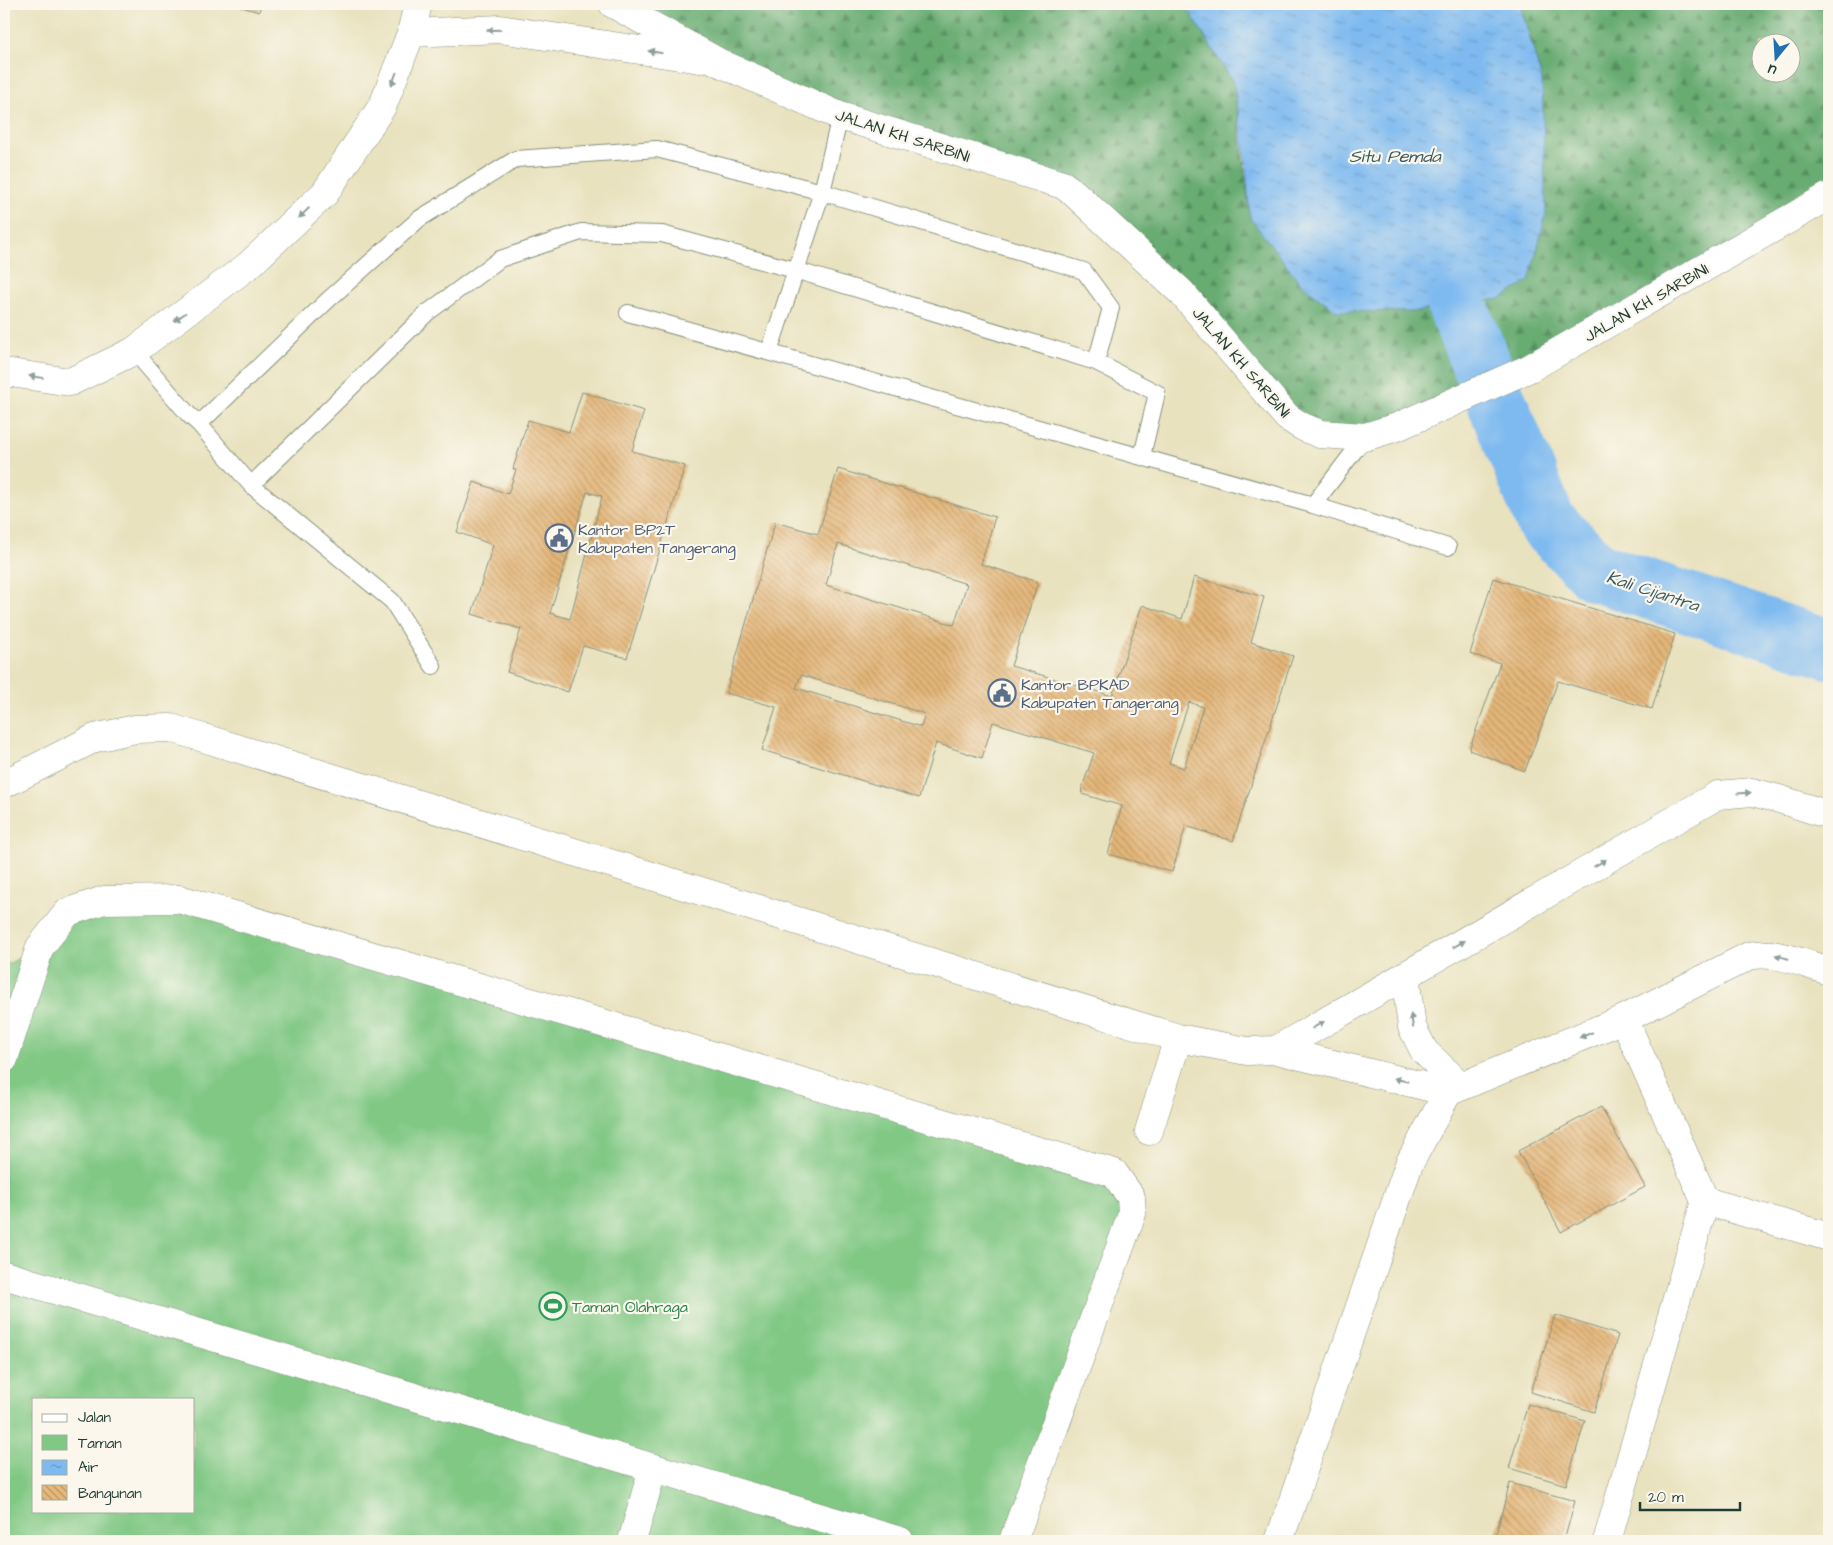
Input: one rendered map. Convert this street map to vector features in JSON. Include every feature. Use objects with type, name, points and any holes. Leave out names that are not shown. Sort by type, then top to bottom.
[{"type":"street","points":[[4,372],[70,382],[134,351],[249,265],[325,193],[383,105],[411,33],[418,4]]},
{"type":"street","name":"JALAN KH SARBINI","points":[[613,4],[720,62],[840,116],[1063,185],[1182,293],[1287,417],[1303,427],[1320,434],[1365,437],[1397,427],[1530,368],[1829,196]]},
{"type":"street","name":"JALAN KH SARBINI","points":[[411,33],[500,29],[720,62]]},
{"type":"street","points":[[4,784],[95,738],[135,729],[171,728],[1178,1038],[1247,1051],[1276,1050],[1455,1089],[1624,1019],[1749,956],[1772,954],[1829,971]]},
{"type":"street","points":[[1276,1050],[1718,795],[1752,792],[1780,798],[1829,815]]},
{"type":"street","points":[[4,1059],[40,947],[68,912],[104,900],[179,899],[1114,1173],[1131,1197],[1132,1214],[1013,1541]]},
{"type":"street","points":[[1405,975],[1412,1027],[1424,1052],[1455,1089]]},
{"type":"street","points":[[1607,1541],[1705,1201],[1624,1019]]},
{"type":"street","points":[[1149,1131],[1178,1038]]},
{"type":"street","points":[[1279,1541],[1409,1164],[1455,1089]]},
{"type":"street","points":[[1705,1201],[1829,1237]]},
{"type":"street","points":[[4,1274],[900,1541]]},
{"type":"street","points":[[632,1541],[653,1468]]},
{"type":"lane","points":[[769,352],[822,192],[840,116]]},
{"type":"lane","points":[[199,424],[328,300],[419,219],[516,159],[657,149],[822,192],[1084,271],[1111,308],[1096,362]]},
{"type":"lane","points":[[251,485],[427,313],[500,259],[581,232],[662,234],[795,270],[1096,362],[1157,393],[1142,456]]},
{"type":"lane","points":[[628,313],[1142,456],[1313,505],[1448,547]]},
{"type":"lane","points":[[134,351],[251,485],[392,601],[433,666]]},
{"type":"lane","points":[[1313,505],[1365,437]]},
{"type":"green space","points":[[613,4],[1185,4],[1234,84],[1250,218],[1411,312],[1499,299],[1542,80],[1520,4],[1829,4],[1829,196],[1397,427],[1320,434],[1074,193],[840,116]]},
{"type":"green space","name":"Taman Olahraga","points":[[179,899],[1097,1168],[1132,1214],[1028,1541],[4,1541],[4,966],[40,947],[68,912]]},
{"type":"water","name":"Situ Pemda","points":[[1185,4],[1520,4],[1542,80],[1546,214],[1529,281],[1500,299],[1411,312],[1337,311],[1302,285],[1250,218],[1245,158],[1234,84]]},
{"type":"building","points":[[232,4],[261,4],[259,12]]},
{"type":"building","points":[[582,392],[644,411],[632,451],[685,466],[627,658],[583,646],[568,692],[507,672],[521,629],[472,614],[493,545],[457,532],[474,482],[508,494],[516,470],[513,469],[528,420],[569,432]],"holes":[[[587,492],[602,496],[570,619],[550,613]]]},
{"type":"building","points":[[838,469],[995,517],[981,564],[1038,582],[1011,666],[1112,696],[1142,605],[1182,619],[1194,577],[1264,597],[1251,642],[1293,656],[1233,841],[1186,826],[1172,872],[1108,854],[1122,806],[1082,794],[1083,785],[1094,753],[993,722],[982,758],[936,743],[919,798],[762,750],[776,707],[726,693],[775,522],[818,534]],"holes":[[[838,544],[967,584],[954,625],[826,585]],[[801,675],[925,714],[921,727],[796,688]],[[1189,702],[1203,707],[1184,768],[1169,763]]]},
{"type":"building","points":[[1493,578],[1675,634],[1652,709],[1558,681],[1525,771],[1469,750],[1500,663],[1470,654]]},
{"type":"building","points":[[1601,1107],[1645,1187],[1561,1232],[1518,1151]]},
{"type":"building","points":[[1555,1315],[1618,1335],[1594,1412],[1531,1392]]},
{"type":"building","points":[[1528,1404],[1585,1421],[1566,1485],[1509,1468]]},
{"type":"building","points":[[1510,1483],[1575,1501],[1564,1541],[1494,1541]]},
{"type":"waterway","name":"Kali Cijantra","points":[[1457,305],[1546,522],[1596,572],[1829,649]]},
{"type":"place","name":"Kantor BP2T Kabupaten Tangerang","points":[[559,538]]},
{"type":"place","name":"Kantor BPKAD Kabupaten Tangerang","points":[[1002,693]]},
{"type":"place","name":"Taman Olahraga","points":[[553,1306]]}]
